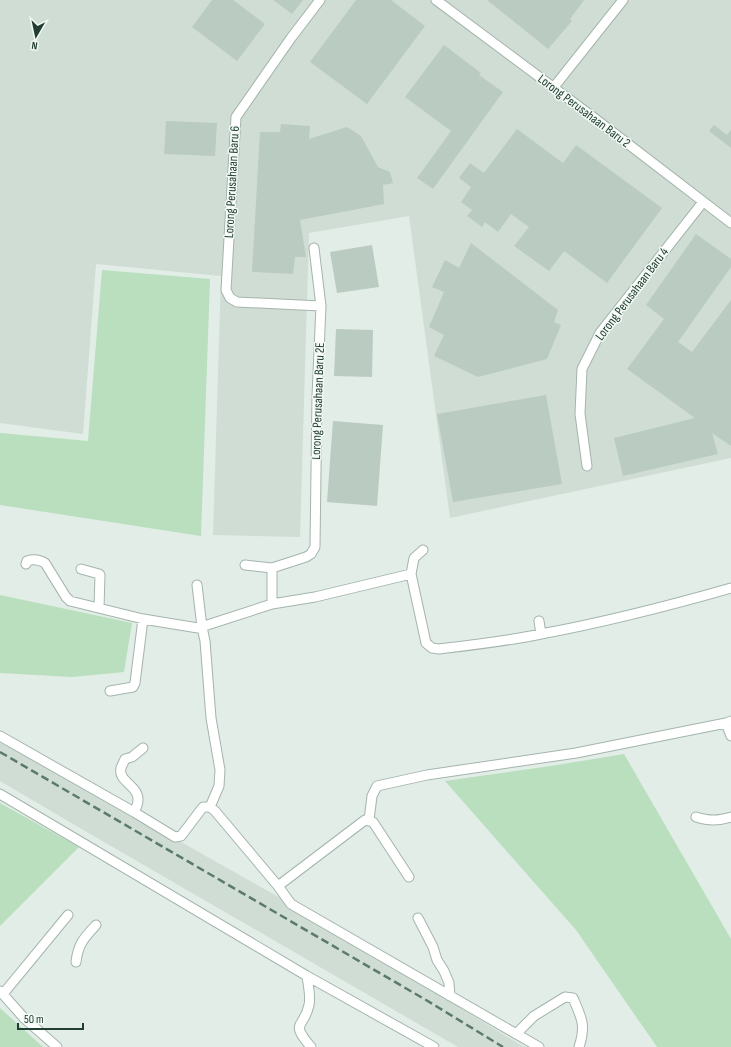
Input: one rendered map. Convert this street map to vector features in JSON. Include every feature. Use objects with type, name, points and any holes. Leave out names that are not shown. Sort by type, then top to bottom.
[{"type":"street","name":"Lorong Perusahaan Baru 6","points":[[320,0],[291,38],[236,117],[226,290],[230,298],[238,302],[321,306]]},
{"type":"street","name":"Lorong Perusahaan Baru 2","points":[[436,0],[554,87],[731,223]]},
{"type":"street","points":[[554,87],[623,0]]},
{"type":"street","name":"Lorong Perusahaan Baru 4","points":[[587,466],[580,414],[582,369],[600,333],[703,202]]},
{"type":"street","name":"Lorong Perusahaan Baru 2E","points":[[272,568],[312,554],[314,547],[317,396],[321,306],[314,248]]},
{"type":"street","points":[[423,550],[414,558],[411,574],[426,643],[432,648],[439,649],[541,634],[665,607],[731,588]]},
{"type":"street","points":[[26,564],[29,560],[46,563],[66,597],[70,601],[143,619],[202,627],[272,604],[316,597],[411,574]]},
{"type":"street","points":[[245,565],[272,568],[272,604]]},
{"type":"street","points":[[81,569],[100,575],[99,608]]},
{"type":"street","points":[[197,585],[205,641],[211,718],[220,770],[219,786],[210,807]]},
{"type":"street","points":[[110,691],[133,687],[135,683],[143,619]]},
{"type":"street","points":[[539,621],[541,634]]},
{"type":"street","points":[[369,820],[372,796],[377,786],[427,775],[576,753],[729,722],[731,736]]},
{"type":"street","points":[[0,736],[175,837],[181,836],[203,807],[210,807],[278,886],[291,904],[539,1047]]},
{"type":"street","points":[[134,812],[139,798],[122,776],[121,768],[125,759],[132,757],[143,748]]},
{"type":"street","points":[[0,794],[307,976],[434,1047]]},
{"type":"street","points":[[696,818],[720,820],[731,816]]},
{"type":"street","points":[[278,886],[365,820],[373,822],[409,877]]},
{"type":"street","points":[[57,1047],[24,1018],[2,993],[68,915]]},
{"type":"street","points":[[418,918],[431,942],[437,960],[449,983],[450,996]]},
{"type":"street","points":[[76,962],[79,945],[96,925]]},
{"type":"street","points":[[307,976],[310,1003],[299,1029],[301,1035],[311,1047]]},
{"type":"street","points":[[516,1034],[534,1016],[565,996],[573,998],[583,1021],[579,1047]]},
{"type":"shaded area","points":[[0,0],[731,0],[731,458],[450,518],[409,216],[309,233],[300,537],[213,535],[221,276],[96,264],[83,434],[0,423]]},
{"type":"shaded area","points":[[0,740],[291,904],[524,1047],[458,1047],[85,831],[0,781]]},
{"type":"green space","points":[[102,270],[210,279],[201,536],[0,505],[0,433],[88,441]]},
{"type":"green space","points":[[0,595],[132,623],[124,672],[72,677],[0,673]]},
{"type":"green space","points":[[624,754],[731,939],[731,1047],[657,1047],[576,930],[445,781]]},
{"type":"green space","points":[[0,803],[79,847],[0,926]]},
{"type":"green space","points":[[0,1008],[43,1047],[0,1047]]},
{"type":"building","points":[[212,0],[233,0],[265,24],[237,61],[192,27]]},
{"type":"building","points":[[273,0],[303,0],[292,14]]},
{"type":"building","points":[[356,0],[391,0],[425,26],[367,104],[310,62]]},
{"type":"building","points":[[487,0],[584,0],[570,19],[572,21],[548,49]]},
{"type":"building","points":[[444,45],[481,73],[479,75],[503,92],[433,189],[417,178],[451,131],[405,97]]},
{"type":"building","points":[[166,121],[217,123],[215,156],[164,154]]},
{"type":"building","points":[[281,124],[310,126],[309,139],[347,127],[361,136],[378,167],[390,172],[393,183],[383,185],[384,204],[300,220],[306,257],[295,257],[293,274],[252,272],[260,132],[280,132]]},
{"type":"building","points":[[714,125],[727,135],[731,130],[731,148],[709,131]]},
{"type":"building","points":[[517,129],[563,163],[576,145],[662,208],[607,283],[564,251],[549,271],[514,246],[529,227],[511,214],[498,232],[485,222],[482,227],[467,216],[472,210],[461,202],[471,187],[459,178],[470,163],[484,173]]},
{"type":"building","points":[[696,234],[731,259],[731,267],[678,342],[692,352],[731,300],[731,446],[712,433],[718,454],[623,476],[614,438],[695,418],[627,369],[664,319],[646,305]]},
{"type":"building","points":[[471,243],[558,310],[554,322],[561,325],[547,359],[478,377],[434,356],[444,335],[429,327],[444,292],[432,287],[445,260],[459,268]]},
{"type":"building","points":[[372,245],[379,287],[337,293],[330,252]]},
{"type":"building","points":[[336,329],[373,330],[372,377],[334,376]]},
{"type":"building","points":[[546,395],[562,484],[453,502],[437,414]]},
{"type":"building","points":[[333,421],[383,425],[377,506],[327,502]]},
{"type":"railway","points":[[0,752],[426,1000],[503,1047]]}]
